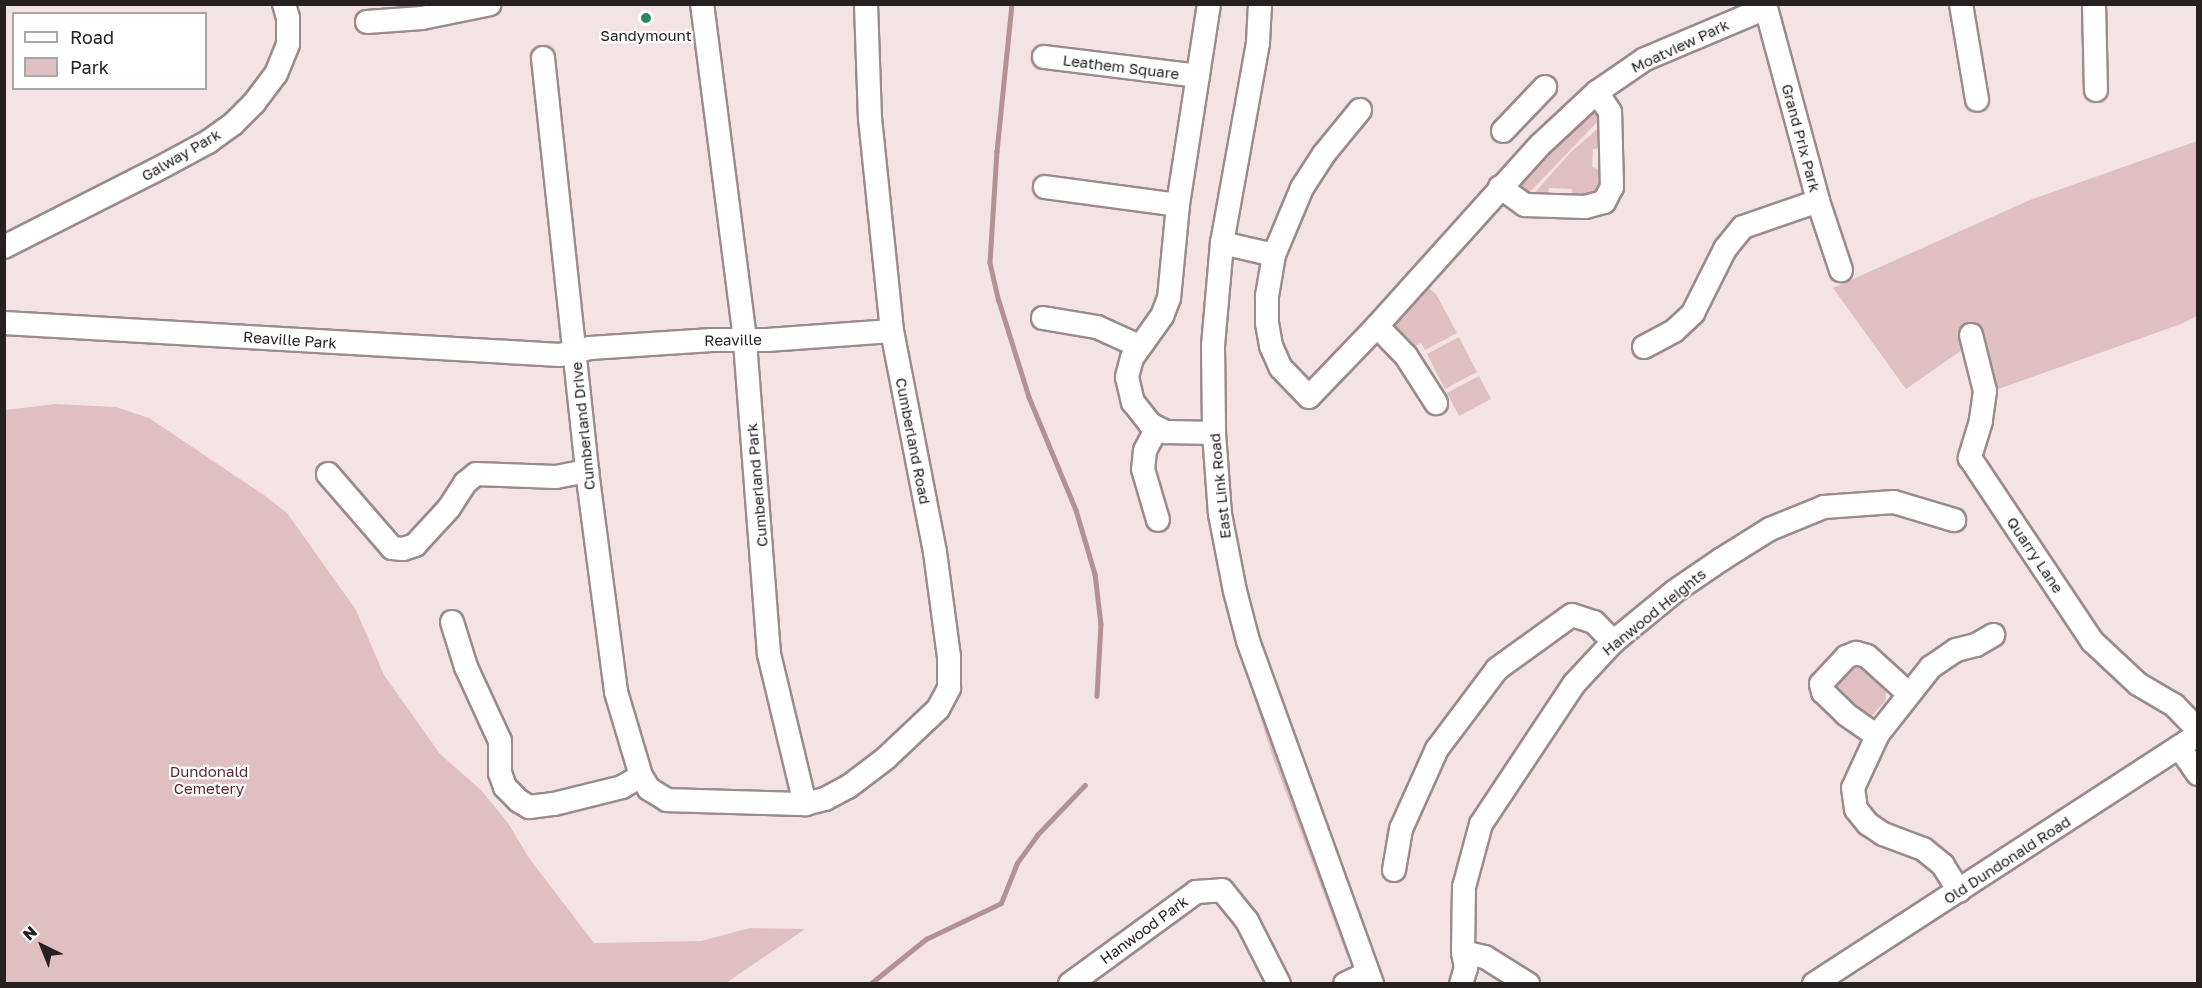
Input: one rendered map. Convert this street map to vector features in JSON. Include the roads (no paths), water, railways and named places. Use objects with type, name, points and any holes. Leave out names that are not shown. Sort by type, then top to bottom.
[{"type":"street","name":"Galway Park","points":[[4,247],[156,170],[208,142],[233,124],[254,104],[276,74],[288,44],[288,18],[284,4]]},
{"type":"street","points":[[367,22],[422,18],[490,4]]},
{"type":"street","name":"Cumberland Park","points":[[702,4],[745,339],[769,654],[806,804]]},
{"type":"street","name":"Cumberland Road","points":[[806,804],[825,799],[848,787],[885,758],[938,709],[949,688],[949,657],[935,552],[892,331],[870,119],[866,4]]},
{"type":"street","name":"Leathem Square","points":[[1157,428],[1150,424],[1133,402],[1127,377],[1132,358],[1162,316],[1169,298],[1178,205],[1209,4]]},
{"type":"street","name":"East Link Road","points":[[1260,4],[1258,43],[1222,243],[1213,346],[1214,433],[1220,514],[1246,632],[1370,978]]},
{"type":"street","points":[[1961,4],[1977,100]]},
{"type":"street","points":[[2094,4],[2096,90]]},
{"type":"street","name":"Moatview Park","points":[[1360,110],[1324,154],[1302,188],[1274,255],[1267,296],[1267,323],[1271,346],[1281,368],[1309,397],[1377,326],[1500,187],[1549,136],[1597,92],[1645,59],[1765,6]]},
{"type":"street","name":"Grand Prix Park","points":[[1765,6],[1818,201],[1841,270]]},
{"type":"street","name":"Leathem Square","points":[[1044,57],[1198,76]]},
{"type":"street","name":"Cumberland Drive","points":[[543,58],[574,351],[616,692],[645,783]]},
{"type":"street","points":[[1503,131],[1545,87]]},
{"type":"street","points":[[1500,187],[1525,205],[1586,207],[1604,202],[1612,188],[1610,112],[1597,92]]},
{"type":"street","points":[[1521,112],[1549,136]]},
{"type":"street","points":[[1045,187],[1178,205]]},
{"type":"street","points":[[1644,347],[1674,331],[1693,313],[1725,249],[1743,227],[1818,201]]},
{"type":"street","points":[[1222,243],[1274,255]]},
{"type":"street","points":[[1043,318],[1097,327],[1139,346]]},
{"type":"street","name":"Reaville Park","points":[[4,323],[119,328],[473,351],[561,355],[574,351]]},
{"type":"street","points":[[1377,326],[1406,356],[1436,403]]},
{"type":"street","name":"Reaville","points":[[574,351],[590,348],[745,339],[767,340],[892,331]]},
{"type":"street","name":"Quarry Lane","points":[[1971,335],[1985,391],[1981,421],[1970,458],[2092,641],[2138,684],[2174,705],[2198,730]]},
{"type":"street","points":[[1158,520],[1143,469],[1145,452],[1157,428],[1183,435],[1214,433]]},
{"type":"street","points":[[328,474],[392,548],[403,549],[415,545],[449,508],[465,483],[476,474],[556,477],[588,471]]},
{"type":"street","name":"Hanwood Heights","points":[[1461,984],[1466,968],[1463,952],[1464,886],[1481,824],[1574,684],[1613,642],[1675,591],[1722,559],[1770,529],[1824,507],[1894,501],[1953,520]]},
{"type":"street","points":[[1394,870],[1401,829],[1437,749],[1497,669],[1572,615],[1594,622],[1613,642]]},
{"type":"street","points":[[452,622],[466,667],[500,741],[500,773],[505,787],[519,801],[530,807],[554,804],[645,783],[667,800],[806,804]]},
{"type":"street","points":[[1959,891],[1943,865],[1923,849],[1883,834],[1868,824],[1856,809],[1853,788],[1876,736],[1931,667],[1956,650],[1976,645],[1994,635]]},
{"type":"street","points":[[1876,736],[1846,714],[1822,692],[1821,684],[1846,657],[1856,653],[1867,656],[1908,693]]},
{"type":"street","points":[[2188,741],[2198,774]]},
{"type":"street","name":"Old Dundonald Road","points":[[1814,984],[2188,741]]},
{"type":"street","name":"Hanwood Park","points":[[1070,984],[1196,892],[1222,890],[1247,921],[1279,984]]},
{"type":"street","points":[[1463,952],[1485,957],[1528,984]]},
{"type":"street","points":[[1345,984],[1370,978]]},
{"type":"waterway","points":[[1012,4],[997,151],[990,263],[999,301],[1029,397],[1076,510],[1095,574],[1101,624],[1097,696]]},
{"type":"waterway","points":[[870,984],[926,939],[1001,903],[1017,863],[1037,835],[1085,785]]},
{"type":"place","name":"Sandymount","points":[[646,18]]},
{"type":"park label","name":"Dundonald Cemetery","points":[[209,780]]}]
